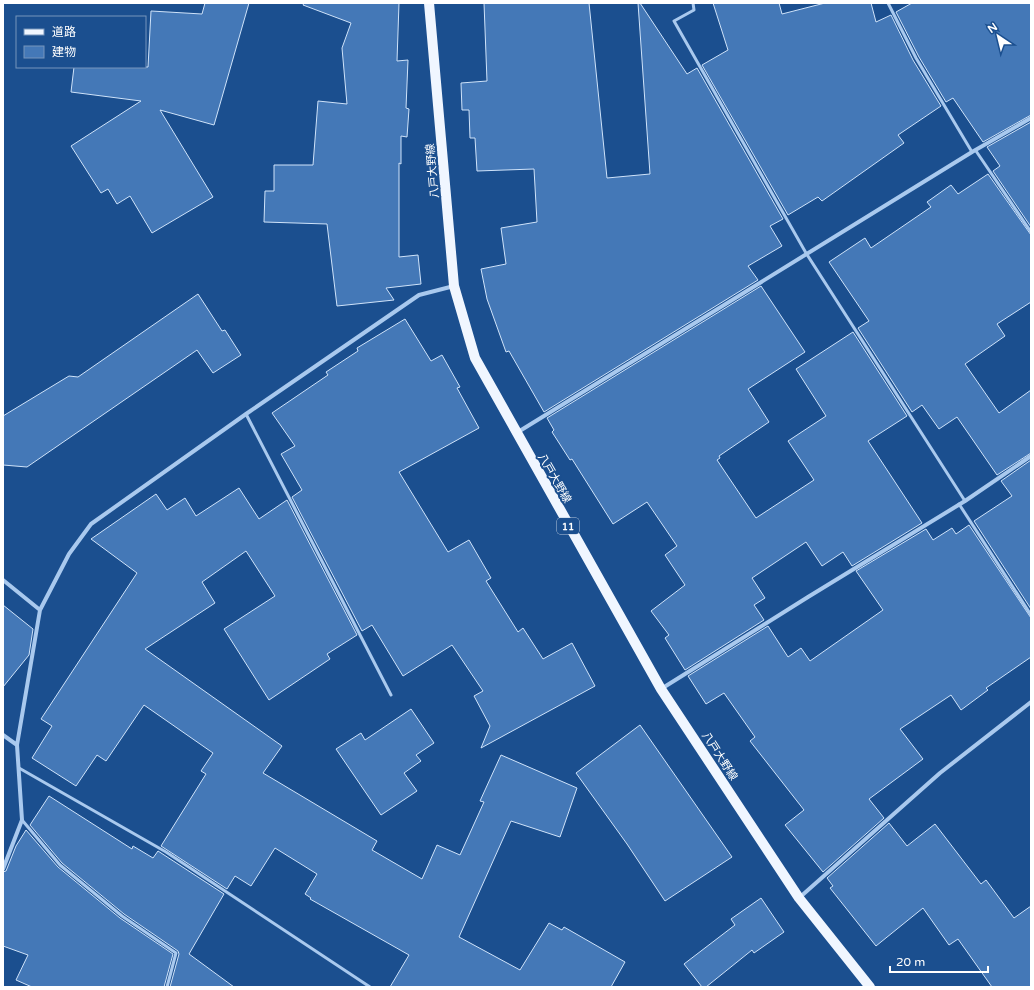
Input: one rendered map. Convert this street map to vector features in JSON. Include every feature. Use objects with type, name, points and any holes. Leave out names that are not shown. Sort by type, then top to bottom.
[{"type":"main road","name":"八戸大野線","points":[[430,3],[454,286],[475,358],[661,690],[799,898],[870,987]]},
{"type":"street","points":[[516,433],[806,253],[1031,118]]},
{"type":"street","points":[[3,869],[22,820],[17,745],[40,610],[69,554],[90,524],[419,295],[454,286]]},
{"type":"street","points":[[661,690],[965,501],[1031,456]]},
{"type":"street","points":[[3,580],[40,610]]},
{"type":"street","points":[[799,898],[940,773],[1031,702]]},
{"type":"street","points":[[3,735],[17,745]]},
{"type":"lane","points":[[694,3],[694,10],[674,20],[806,253],[965,501]]},
{"type":"lane","points":[[888,3],[916,58],[974,151],[1031,232]]},
{"type":"lane","points":[[246,414],[391,695]]},
{"type":"lane","points":[[959,504],[1031,614]]},
{"type":"lane","points":[[19,768],[166,852],[370,987]]},
{"type":"lane","points":[[22,820],[60,865],[122,916],[176,953],[167,987]]},
{"type":"building","points":[[205,3],[249,3],[214,125],[160,110],[213,197],[152,233],[130,196],[117,204],[108,189],[101,193],[71,146],[141,101],[71,92],[74,68],[146,68],[148,67],[151,11],[202,14]]},
{"type":"building","points":[[304,3],[399,3],[397,61],[408,60],[406,108],[409,109],[407,137],[401,136],[401,164],[399,163],[399,257],[418,255],[421,284],[386,288],[394,300],[337,306],[327,224],[264,222],[265,191],[274,191],[274,165],[313,165],[318,101],[347,104],[342,48],[351,23],[303,5]]},
{"type":"building","points":[[484,3],[589,3],[607,178],[650,174],[638,3],[640,3],[687,74],[697,68],[783,219],[770,226],[782,246],[748,266],[758,280],[544,412],[509,351],[506,352],[487,299],[481,269],[506,264],[501,228],[537,222],[534,169],[477,171],[475,138],[470,138],[469,110],[462,110],[461,83],[487,81]]},
{"type":"building","points":[[713,3],[779,3],[782,14],[825,3],[871,3],[876,22],[891,15],[913,60],[941,106],[898,135],[904,143],[822,201],[818,197],[788,215],[702,65],[728,50]]},
{"type":"building","points":[[912,3],[1031,3],[1031,115],[983,142],[953,98],[946,102],[919,57],[896,12]]},
{"type":"building","points":[[1031,122],[1031,227],[993,171],[1000,166],[987,147]]},
{"type":"building","points":[[988,174],[1031,235],[1031,302],[997,324],[1005,336],[965,364],[999,413],[1031,390],[1031,453],[997,475],[957,417],[939,429],[922,405],[912,412],[858,328],[869,321],[829,262],[865,238],[871,248],[931,207],[927,202],[951,185],[958,194]]},
{"type":"building","points":[[761,286],[805,352],[748,389],[769,422],[719,456],[720,458],[717,460],[756,518],[814,480],[788,441],[826,416],[796,369],[853,332],[907,416],[868,441],[922,523],[852,566],[843,552],[822,566],[806,542],[752,578],[765,598],[754,605],[764,620],[685,670],[665,638],[669,635],[651,611],[685,585],[665,555],[677,546],[647,502],[613,524],[572,459],[570,460],[552,432],[554,430],[547,418]]},
{"type":"building","points":[[198,294],[222,331],[225,330],[241,355],[213,373],[197,350],[27,467],[3,465],[3,416],[69,376],[78,377]]},
{"type":"building","points":[[405,319],[431,361],[442,355],[460,387],[457,388],[479,428],[399,472],[448,552],[469,540],[491,578],[486,581],[518,632],[523,628],[543,659],[572,643],[595,686],[481,748],[490,726],[474,696],[483,691],[452,645],[403,676],[372,625],[362,631],[292,497],[302,490],[281,454],[295,446],[272,413],[328,375],[326,372],[358,351],[357,348]]},
{"type":"building","points":[[1031,460],[1031,609],[974,521],[1012,496],[1001,481]]},
{"type":"building","points":[[239,488],[259,519],[287,500],[357,635],[327,654],[330,659],[269,700],[224,629],[275,596],[246,551],[202,582],[215,603],[145,649],[282,746],[263,773],[377,841],[372,850],[422,879],[437,845],[460,855],[484,802],[480,801],[501,755],[577,788],[560,837],[511,821],[459,937],[520,970],[549,923],[562,930],[564,927],[625,962],[611,987],[390,987],[409,955],[310,899],[311,898],[305,894],[317,874],[275,848],[251,886],[235,876],[227,889],[161,846],[206,774],[201,771],[213,753],[144,705],[106,761],[97,755],[76,786],[32,758],[52,726],[41,719],[137,573],[91,539],[156,494],[167,510],[185,498],[196,516]]},
{"type":"building","points":[[969,525],[1031,618],[1031,657],[986,688],[988,690],[961,710],[951,695],[900,729],[923,759],[869,799],[884,818],[823,872],[785,825],[804,810],[750,741],[755,737],[724,693],[706,704],[688,676],[768,626],[788,657],[801,648],[810,661],[883,610],[856,571],[926,529],[933,540],[952,528],[956,534]]},
{"type":"building","points":[[3,605],[33,629],[29,655],[3,687]]},
{"type":"building","points":[[411,709],[434,743],[416,755],[421,761],[404,773],[417,791],[381,815],[336,749],[361,733],[365,740]]},
{"type":"building","points":[[640,725],[732,857],[665,901],[627,844],[576,773]]},
{"type":"building","points":[[49,796],[132,849],[133,846],[153,858],[158,851],[224,894],[189,954],[234,987],[170,987],[179,954],[178,951],[124,914],[62,863],[30,825]]},
{"type":"building","points":[[889,823],[907,846],[935,824],[981,884],[986,880],[1014,918],[1031,906],[1031,987],[992,987],[958,939],[949,945],[923,908],[876,946],[830,888],[833,886],[827,878]]},
{"type":"building","points":[[26,830],[58,867],[120,918],[173,954],[164,987],[32,987],[16,980],[28,955],[3,946],[3,872],[6,871],[16,846]]},
{"type":"building","points":[[761,898],[784,932],[754,953],[752,950],[706,987],[702,987],[684,964],[735,925],[731,919]]}]
